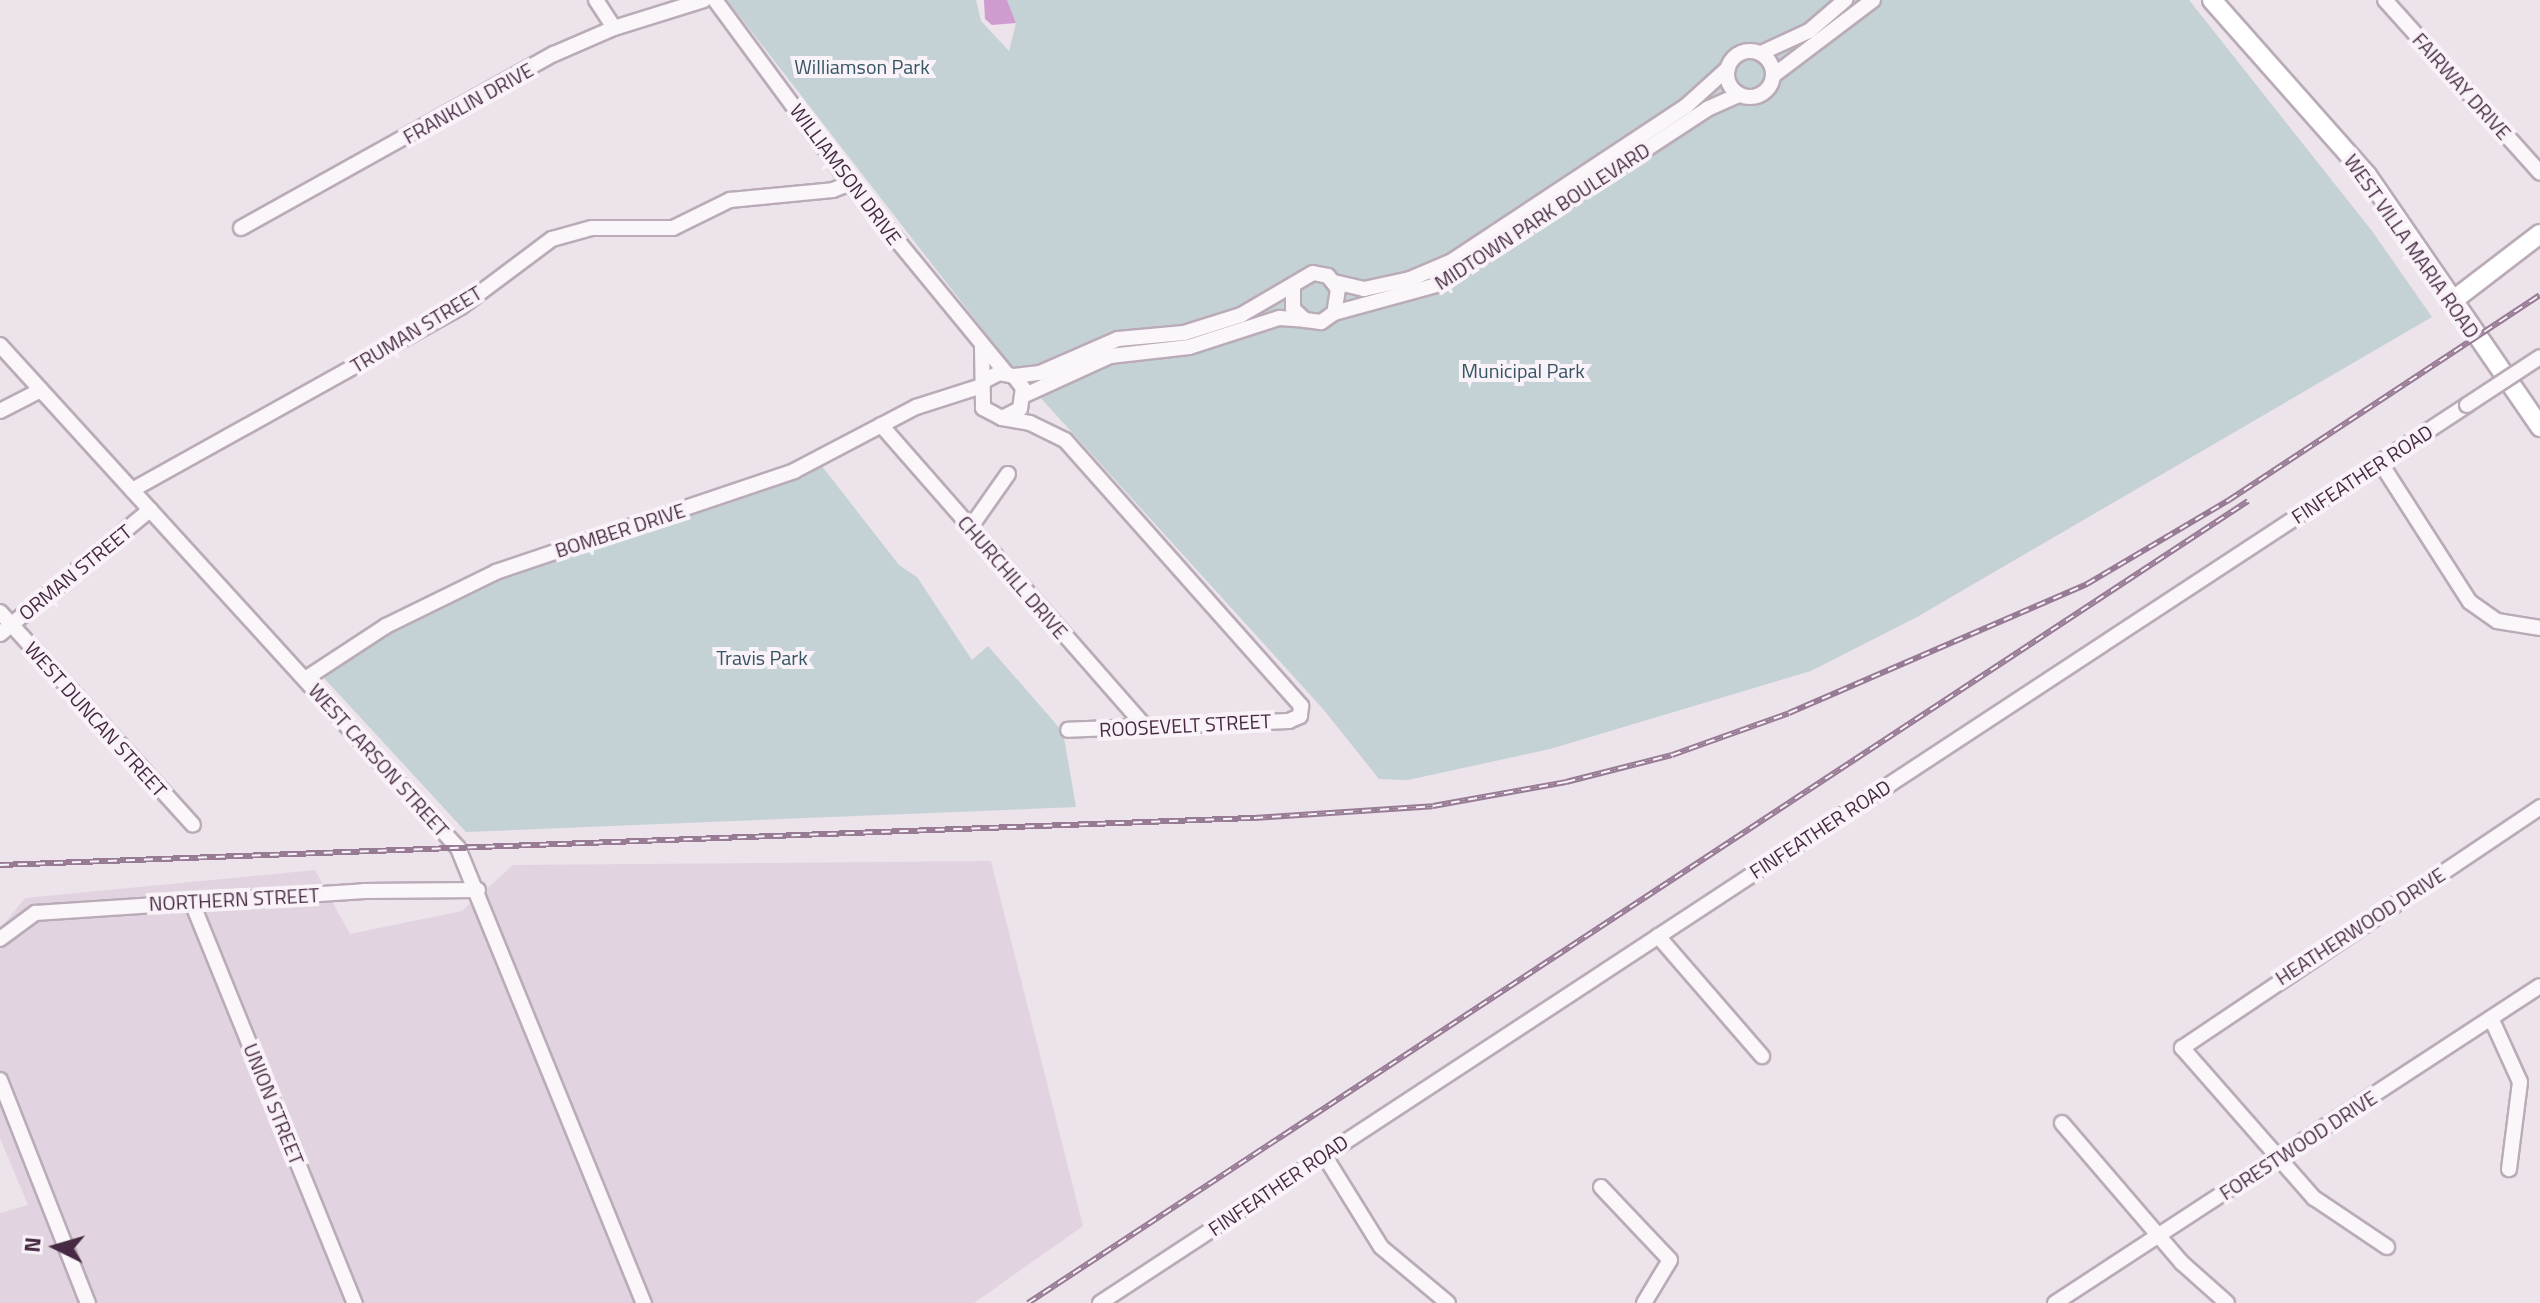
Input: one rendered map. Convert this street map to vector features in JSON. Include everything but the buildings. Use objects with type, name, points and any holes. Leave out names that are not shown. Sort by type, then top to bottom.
[{"type":"main road","name":"WEST VILLA MARIA ROAD","points":[[2212,0],[2367,175],[2451,302],[2540,427]]},
{"type":"main road","points":[[2451,302],[2540,234]]},
{"type":"street","points":[[596,0],[614,28]]},
{"type":"street","name":"FRANKLIN DRIVE","points":[[241,228],[554,54],[614,28],[704,0]]},
{"type":"street","name":"WILLIAMSON DRIVE","points":[[715,0],[850,183],[981,344],[1010,375]]},
{"type":"street","points":[[1845,0],[1809,31],[1761,53],[1738,54],[1728,68],[1729,84],[1739,95],[1762,95],[1774,75],[1873,0]]},
{"type":"street","name":"FAIRWAY DRIVE","points":[[2385,0],[2540,173]]},
{"type":"street","points":[[1761,53],[1774,75]]},
{"type":"street","name":"MIDTOWN PARK BOULEVARD","points":[[1334,282],[1364,289],[1410,279],[1452,261],[1685,107],[1728,68]]},
{"type":"street","name":"MIDTOWN PARK BOULEVARD","points":[[1334,313],[1440,284],[1707,109],[1739,95]]},
{"type":"street","name":"TRUMAN STREET","points":[[132,490],[461,307],[552,239],[592,228],[673,228],[730,200],[833,190],[850,183]]},
{"type":"street","points":[[984,383],[1010,375],[1040,373],[1118,339],[1209,325],[1273,300],[1313,273],[1334,282],[1339,297],[1334,313],[1321,322],[1279,318],[1189,347],[1110,356],[1024,398],[1015,414],[1002,418]]},
{"type":"street","points":[[1293,286],[1293,309],[1305,320]]},
{"type":"street","points":[[981,344],[983,408]]},
{"type":"street","name":"WEST CARSON STREET","points":[[0,345],[451,839],[478,890],[644,1303]]},
{"type":"street","name":"FINFEATHER ROAD","points":[[1100,1303],[2540,356]]},
{"type":"street","points":[[1010,375],[1043,428]]},
{"type":"street","name":"BOMBER DRIVE","points":[[305,679],[386,626],[496,572],[794,471],[881,425],[943,397],[984,383]]},
{"type":"street","points":[[0,411],[41,390]]},
{"type":"street","points":[[943,397],[983,408],[1002,418],[1043,428]]},
{"type":"street","name":"CHURCHILL DRIVE","points":[[881,425],[1146,728]]},
{"type":"street","name":"ROOSEVELT STREET","points":[[1043,428],[1065,440],[1296,698],[1300,716],[1146,728],[1068,730]]},
{"type":"street","points":[[2380,462],[2470,602],[2497,621],[2540,628]]},
{"type":"street","points":[[970,528],[1008,474]]},
{"type":"street","name":"ORMAN STREET","points":[[6,629],[150,510]]},
{"type":"street","name":"WEST DUNCAN STREET","points":[[0,612],[6,629],[193,825]]},
{"type":"street","name":"HEATHERWOOD DRIVE","points":[[2278,1158],[2182,1048],[2540,807]]},
{"type":"street","name":"NORTHERN STREET","points":[[0,939],[35,913],[193,905],[364,891],[478,890]]},
{"type":"street","name":"UNION STREET","points":[[193,905],[355,1303]]},
{"type":"street","points":[[1658,936],[1762,1056]]},
{"type":"street","name":"FORESTWOOD DRIVE","points":[[2055,1303],[2540,986]]},
{"type":"street","points":[[2491,1018],[2520,1082],[2509,1169]]},
{"type":"street","points":[[0,1080],[88,1303]]},
{"type":"street","points":[[2062,1123],[2182,1263],[2227,1303]]},
{"type":"street","points":[[1324,1155],[1381,1247],[1448,1303]]},
{"type":"street","points":[[2278,1158],[2336,1217],[2387,1247]]},
{"type":"street","points":[[1601,1187],[1670,1260],[1644,1303]]},
{"type":"shaded area","points":[[984,0],[1007,0],[1016,23],[992,25],[985,19]]},
{"type":"shaded area","points":[[991,861],[1083,1226],[974,1303],[0,1303],[0,1213],[28,1205],[0,1138],[0,929],[25,898],[315,870],[350,934],[462,911],[513,865]]},
{"type":"green space","name":"Municipal Park","points":[[727,0],[976,0],[981,21],[1009,51],[1016,23],[1007,0],[2189,0],[2372,231],[2432,317],[1917,617],[1811,671],[1550,749],[1408,780],[1379,779],[1323,709],[1008,362]]},
{"type":"green space","name":"Travis Park","points":[[821,465],[899,565],[917,577],[972,660],[988,646],[1063,732],[1076,807],[466,832],[324,678],[390,630],[499,576]]},
{"type":"railway","points":[[0,865],[1254,818],[1433,806],[1566,782],[1672,755],[1789,713],[2087,584],[2229,500],[2540,295]]},
{"type":"railway","points":[[1028,1303],[2248,501]]},
{"type":"park label","name":"Williamson Park","points":[[862,66]]}]
